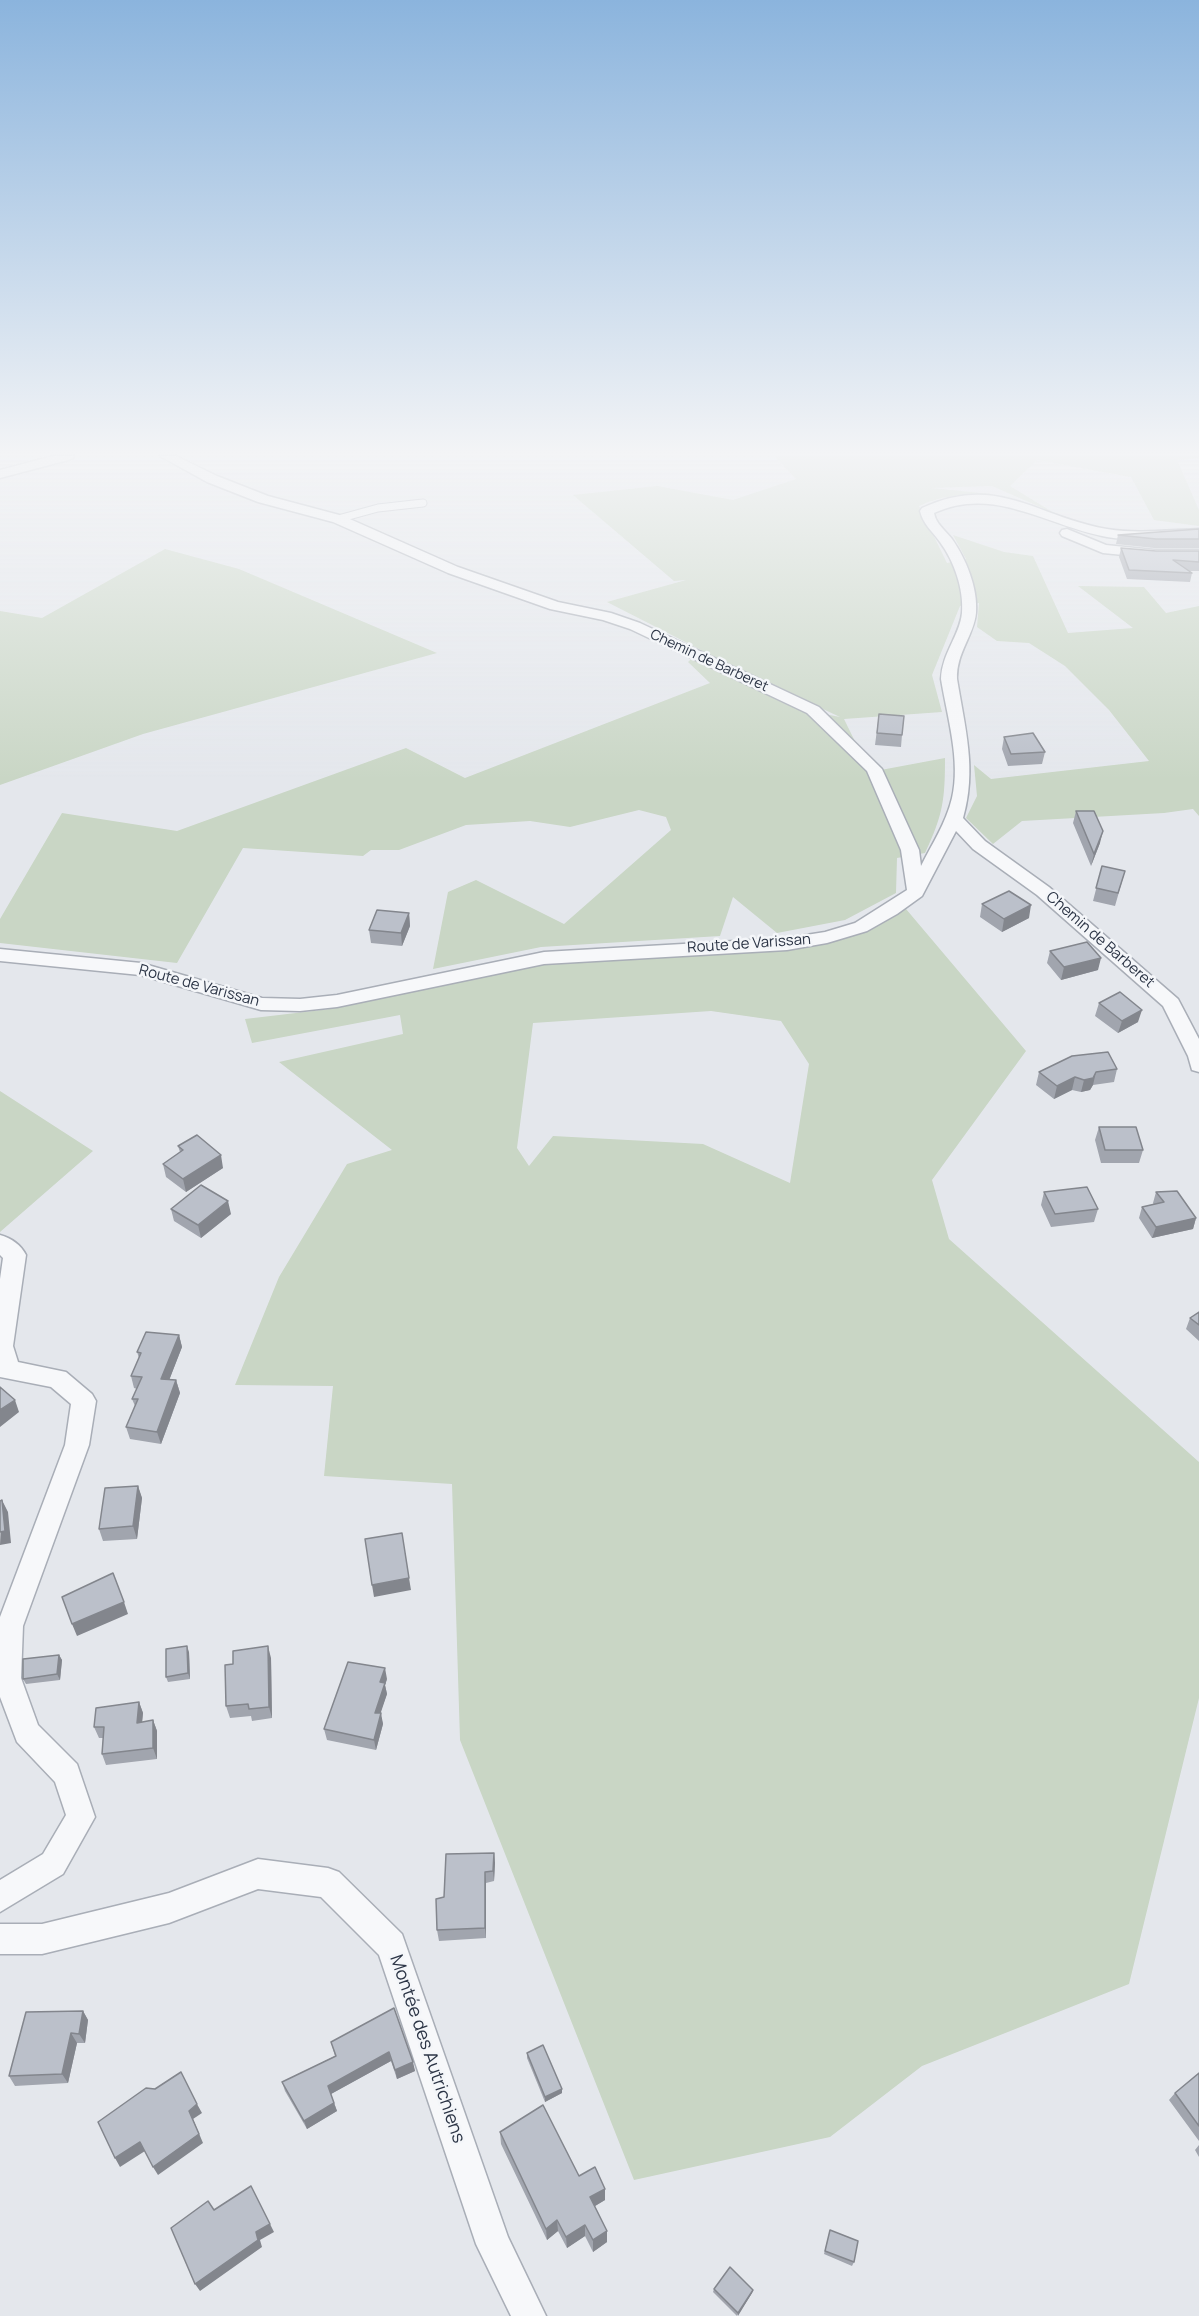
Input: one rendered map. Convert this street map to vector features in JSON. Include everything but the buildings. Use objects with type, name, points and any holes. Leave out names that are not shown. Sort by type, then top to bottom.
[{"type":"street","name":"Chemin de Barberet","points":[[440,564],[555,606],[606,616],[635,626],[813,710],[874,769],[910,850],[916,892]]},
{"type":"street","name":"Route de Varissan","points":[[0,955],[141,969],[261,1004],[300,1005],[337,1001],[544,958],[787,944],[827,937],[861,927],[916,892],[954,819],[961,796],[963,765],[949,679],[949,665],[969,614],[967,588],[959,564]]},
{"type":"street","name":"Chemin de Barberet","points":[[954,819],[979,845],[1043,891],[1171,1003],[1199,1058]]},
{"type":"street","points":[[0,1243],[15,1255],[1,1346],[8,1370],[58,1379],[84,1401],[77,1445],[10,1626],[7,1678],[27,1733],[67,1774],[81,1817],[53,1864],[0,1898]]},
{"type":"street","name":"Montée des Autrichiens","points":[[0,1939],[42,1939],[169,1908],[258,1874],[328,1883],[391,1945],[493,2244],[529,2316]]},
{"type":"green space","points":[[138,564],[221,564],[239,569],[437,653],[143,734],[0,785],[0,611],[42,618]]},
{"type":"green space","points":[[654,564],[1037,564],[1068,633],[1133,628],[1078,586],[1144,587],[1166,613],[1199,606],[1199,816],[1193,809],[1164,813],[1022,821],[993,844],[966,818],[977,796],[974,765],[991,779],[1149,761],[1109,710],[1065,666],[1029,643],[997,641],[977,627],[979,603],[960,606],[932,675],[942,712],[844,719],[870,772],[945,758],[942,807],[925,853],[897,858],[896,893],[845,920],[777,933],[733,897],[720,936],[541,947],[433,969],[448,892],[476,880],[564,924],[671,830],[666,817],[639,810],[570,827],[530,821],[466,825],[399,850],[371,850],[363,856],[243,848],[177,963],[0,943],[0,919],[62,813],[177,831],[406,748],[465,778],[710,683],[688,662],[701,650],[607,602],[686,580],[674,581]],"holes":[[[746,673],[840,717],[804,710]]]},
{"type":"green space","points":[[906,909],[1026,1051],[932,1180],[949,1239],[1199,1462],[1199,1698],[1129,1984],[922,2066],[830,2137],[634,2180],[460,1740],[452,1484],[324,1476],[333,1386],[235,1385],[279,1277],[347,1164],[392,1150],[279,1062],[403,1034],[400,1015],[252,1043],[245,1019],[330,1009],[544,964],[790,950],[860,934]],"holes":[[[711,1011],[781,1021],[809,1064],[790,1183],[703,1144],[553,1136],[529,1166],[517,1148],[533,1023]]]},
{"type":"green space","points":[[0,1091],[93,1151],[0,1232]]}]
